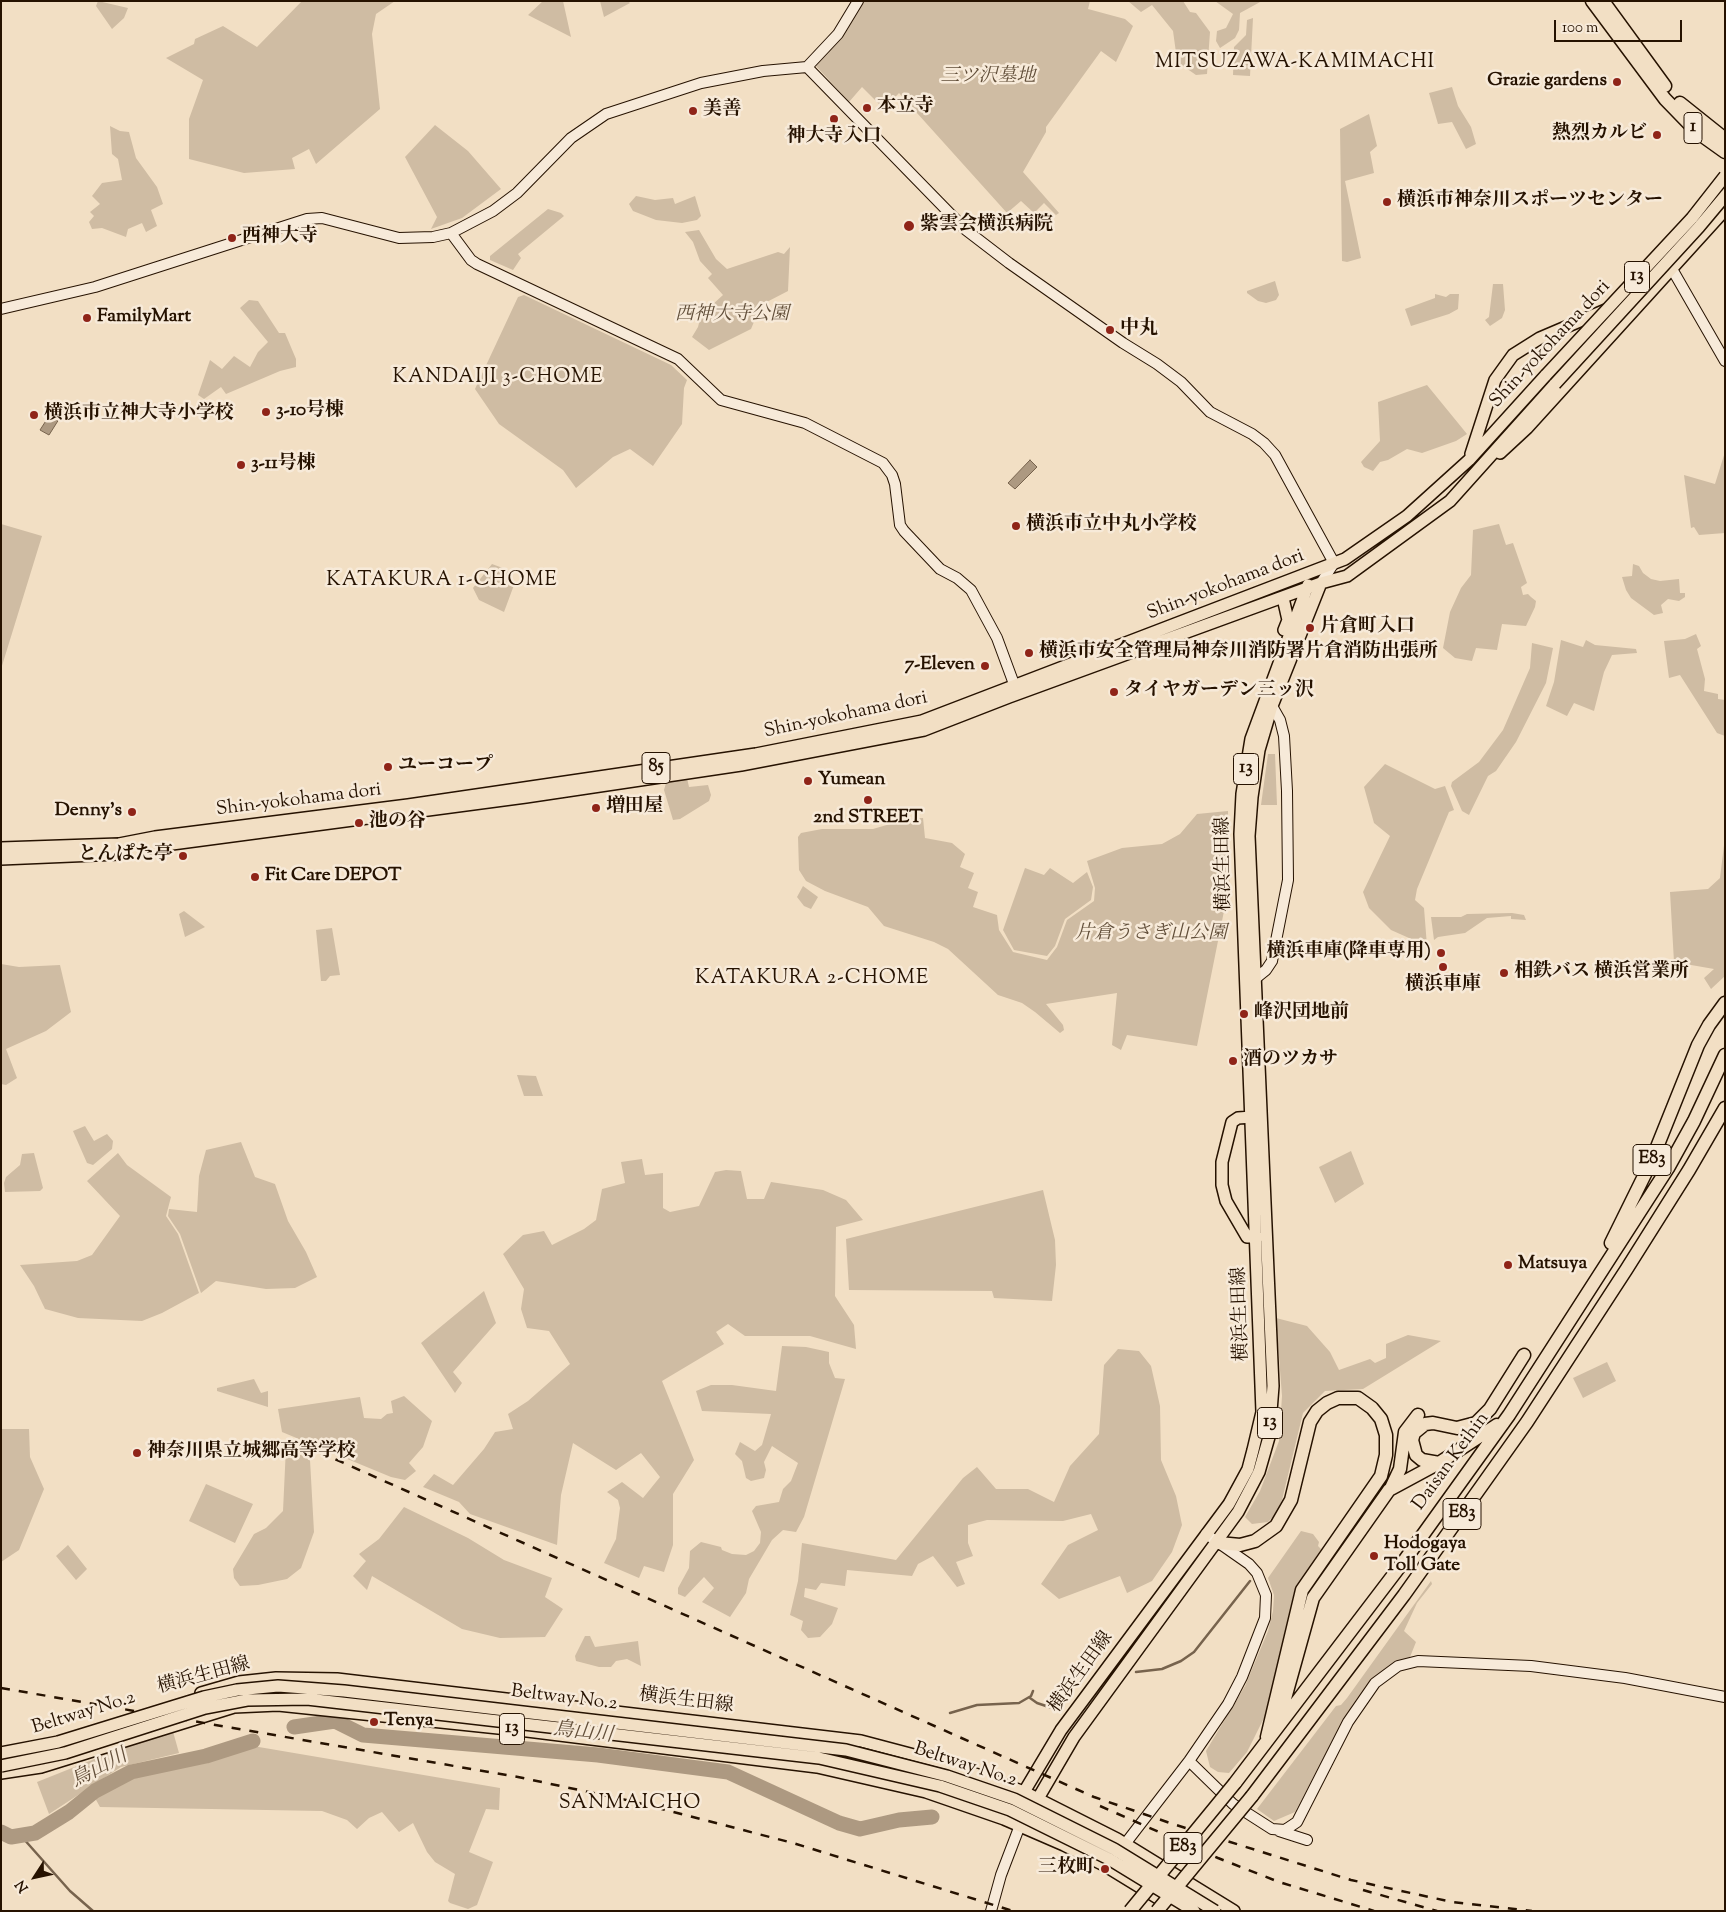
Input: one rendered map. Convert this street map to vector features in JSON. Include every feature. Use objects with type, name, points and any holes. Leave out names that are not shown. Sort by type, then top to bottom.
[{"type":"highway","name":"1","points":[[1592,1],[1665,99],[1698,132],[1725,152]]},
{"type":"highway","name":"1","points":[[1603,1],[1668,91],[1690,112],[1725,139]]},
{"type":"highway","name":"E83","points":[[1573,1316],[1640,1187],[1698,1045],[1709,1025],[1725,1003]]},
{"type":"highway","name":"Daisan Keihin","points":[[1130,1911],[1264,1747],[1404,1561],[1509,1414],[1668,1168],[1694,1121],[1725,1055]]},
{"type":"highway","name":"Daisan Keihin","points":[[1157,1911],[1252,1796],[1404,1595],[1495,1467],[1570,1358],[1725,1108]]},
{"type":"highway","name":"E83","points":[[1705,1143],[1725,1113]]},
{"type":"highway","points":[[1439,1462],[1422,1460],[1416,1454],[1412,1440],[1414,1433],[1425,1424],[1433,1423],[1457,1428],[1476,1423],[1490,1409],[1524,1355]]},
{"type":"highway","points":[[1218,1542],[1240,1544],[1255,1541],[1276,1526],[1291,1500],[1310,1422],[1317,1411],[1327,1403],[1338,1398],[1358,1398],[1372,1408],[1381,1419],[1386,1435],[1386,1455],[1380,1476],[1302,1590],[1274,1714],[1264,1747]]},
{"type":"highway","points":[[1390,1490],[1493,1429],[1509,1414]]},
{"type":"highway","points":[[1264,1747],[1288,1695],[1313,1598],[1390,1490],[1400,1469],[1405,1432],[1418,1415]]},
{"type":"main road","name":"Shin-yokohama dori","points":[[1,848],[119,844],[175,834],[408,805],[756,754],[922,721],[1014,684],[1345,559],[1407,516],[1469,460],[1692,218],[1725,176]]},
{"type":"main road","points":[[1469,460],[1494,380],[1513,355],[1540,338],[1609,309],[1664,254],[1725,184]]},
{"type":"main road","name":"Shin-yokohama dori","points":[[1,859],[119,854],[157,846],[535,796],[741,765],[855,745],[924,730],[1321,583],[1347,576],[1450,501],[1481,468],[1508,434],[1699,227],[1725,196]]},
{"type":"main road","points":[[1481,468],[1528,428],[1725,210]]},
{"type":"main road","name":"横浜生田線","points":[[1039,1799],[1074,1738],[1238,1512],[1259,1472],[1269,1437],[1273,1386],[1251,978],[1240,834],[1242,794],[1251,739],[1269,684],[1313,571]]},
{"type":"main road","name":"横浜生田線","points":[[1,1747],[51,1742],[174,1700],[239,1682],[276,1678],[337,1679],[861,1741],[948,1764],[1024,1792],[1061,1730],[1229,1504],[1248,1470],[1262,1412],[1252,1117],[1250,826],[1259,750],[1272,706],[1321,583]]},
{"type":"main road","points":[[1269,684],[1273,655],[1288,620],[1283,598]]},
{"type":"main road","points":[[1252,1117],[1238,1118],[1232,1122],[1222,1162],[1222,1185],[1226,1202],[1247,1237],[1257,1237]]},
{"type":"main road","name":"Beltway No.2","points":[[1,1753],[58,1742],[204,1697],[237,1690],[278,1686],[344,1691],[846,1750],[947,1776],[1014,1799],[1114,1849],[1215,1911]]},
{"type":"main road","name":"Beltway No.2","points":[[1,1766],[65,1753],[205,1708],[247,1700],[307,1699],[819,1758],[940,1786],[1010,1810],[1109,1858],[1194,1911]]},
{"type":"main road","name":"横浜生田線","points":[[1,1773],[41,1767],[234,1707],[278,1704],[527,1730],[817,1767],[926,1792],[1022,1826],[1104,1865],[1178,1911]]},
{"type":"main road","points":[[1024,1792],[1125,1844],[1234,1911]]},
{"type":"main road","name":"13","points":[[1022,1826],[1039,1799]]},
{"type":"street","points":[[1,309],[95,286],[307,219],[322,218],[399,238],[434,237],[451,232],[493,211],[517,193],[571,138],[606,114],[701,83],[763,71],[807,67],[838,34],[858,1]]},
{"type":"street","points":[[807,67],[966,230],[1123,344],[1157,364],[1181,382],[1210,412],[1252,434],[1275,455],[1334,563],[1321,583]]},
{"type":"street","points":[[451,232],[471,260],[678,359],[721,400],[805,423],[883,463],[892,475],[895,484],[900,525],[940,569],[957,578],[971,590],[997,638],[1014,684]]},
{"type":"street","points":[[1664,254],[1725,361]]},
{"type":"street","points":[[1251,978],[1266,970],[1272,961],[1288,880],[1289,853],[1284,736],[1280,720],[1272,706]]},
{"type":"street","points":[[1125,1844],[1189,1761],[1228,1704],[1242,1677],[1265,1618],[1266,1595],[1257,1573],[1249,1564],[1206,1534]]},
{"type":"street","points":[[1279,1831],[1292,1827],[1297,1822],[1348,1722],[1375,1683],[1398,1666],[1418,1661],[1531,1666],[1625,1678],[1725,1697]]},
{"type":"street","points":[[1189,1761],[1233,1804],[1279,1831],[1306,1840]]},
{"type":"street","points":[[991,1911],[1001,1875],[1022,1826],[1024,1792]]},
{"type":"green space","points":[[98,1],[128,8],[124,18],[112,29],[96,6]]},
{"type":"green space","points":[[302,1],[395,1],[376,14],[372,34],[380,109],[316,164],[309,149],[292,158],[295,169],[244,173],[189,159],[189,119],[203,80],[166,58],[194,44],[195,39],[223,26],[257,47]]},
{"type":"green space","points":[[543,1],[563,1],[571,37],[528,15]]},
{"type":"green space","points":[[600,1],[628,1],[630,3],[604,17]]},
{"type":"green space","name":"三ツ沢墓地","points":[[862,1],[1090,1],[1088,9],[1125,19],[1133,26],[1116,62],[1101,51],[1046,127],[1046,132],[1023,172],[1059,213],[1056,215],[1044,203],[1034,213],[1021,201],[1007,213],[899,93],[884,109],[862,87],[849,102],[816,66],[842,34]]},
{"type":"green space","points":[[1128,1],[1183,1],[1190,12],[1196,13],[1210,32],[1207,74],[1196,75],[1183,66],[1178,67],[1173,31],[1152,5],[1141,12]]},
{"type":"green space","points":[[1215,1],[1262,1],[1240,13],[1239,30],[1235,38],[1220,48],[1216,41],[1217,31],[1226,28],[1233,14]]},
{"type":"green space","points":[[1253,18],[1250,76],[1233,75],[1234,47],[1246,35],[1247,20]]},
{"type":"green space","points":[[1452,87],[1458,106],[1471,127],[1476,144],[1466,149],[1452,122],[1438,124],[1429,93]]},
{"type":"green space","points":[[1369,114],[1377,146],[1370,152],[1374,173],[1345,181],[1361,258],[1347,262],[1342,261],[1340,129]]},
{"type":"green space","points":[[435,125],[468,151],[501,189],[462,218],[431,229],[437,217],[405,157]]},
{"type":"green space","points":[[110,126],[120,131],[129,132],[136,158],[157,187],[163,204],[151,210],[157,226],[146,232],[142,223],[128,229],[126,237],[102,228],[92,229],[89,222],[94,216],[90,212],[100,204],[92,196],[102,183],[122,180],[118,159],[112,154]]},
{"type":"green space","points":[[636,196],[655,200],[673,198],[675,204],[695,196],[701,216],[697,220],[682,223],[656,220],[633,211],[629,204]]},
{"type":"green space","points":[[548,209],[561,213],[564,216],[518,254],[521,258],[513,270],[490,260],[490,256]]},
{"type":"green space","name":"西神大寺公園","points":[[699,230],[716,259],[727,269],[778,252],[784,254],[790,247],[788,291],[761,305],[751,329],[709,350],[692,337],[698,327],[701,315],[723,295],[708,278],[712,274],[700,261],[693,242],[685,232]]},
{"type":"green space","points":[[1275,281],[1279,295],[1276,300],[1266,303],[1258,301],[1247,293],[1247,291]]},
{"type":"green space","points":[[1493,284],[1503,284],[1505,310],[1502,318],[1490,326],[1485,320],[1489,317]]},
{"type":"green space","points":[[1435,294],[1446,297],[1450,294],[1459,294],[1458,309],[1449,314],[1411,326],[1405,309],[1435,298]]},
{"type":"green space","points":[[524,295],[671,365],[687,380],[684,388],[682,424],[653,466],[630,449],[613,457],[576,488],[563,470],[499,424],[475,389],[518,297]]},
{"type":"green space","points":[[249,300],[258,301],[279,333],[285,333],[296,359],[296,367],[280,371],[226,394],[221,387],[204,399],[198,395],[210,360],[222,369],[234,356],[250,367],[258,352],[268,342],[240,308]]},
{"type":"green space","points":[[1427,385],[1467,434],[1456,441],[1422,453],[1407,449],[1388,460],[1380,462],[1373,471],[1364,467],[1361,462],[1380,441],[1378,402]]},
{"type":"green space","points":[[1725,452],[1725,533],[1699,535],[1694,527],[1691,528],[1684,475],[1715,484]]},
{"type":"green space","points":[[1,524],[42,536],[1,669]]},
{"type":"green space","points":[[1499,524],[1506,545],[1513,543],[1527,583],[1521,587],[1523,595],[1528,594],[1536,601],[1535,607],[1526,626],[1502,624],[1497,650],[1476,648],[1472,661],[1455,658],[1443,648],[1450,612],[1461,588],[1471,575],[1473,530]]},
{"type":"green space","points":[[492,564],[508,570],[514,585],[504,612],[479,600],[473,588]]},
{"type":"green space","points":[[1633,564],[1639,566],[1643,573],[1651,579],[1660,581],[1679,579],[1680,593],[1685,593],[1685,597],[1679,601],[1668,599],[1661,605],[1663,613],[1654,615],[1631,598],[1626,590],[1622,577],[1632,576]]},
{"type":"green space","points":[[1696,634],[1701,646],[1697,649],[1705,679],[1704,691],[1718,694],[1718,699],[1725,700],[1725,736],[1717,733],[1680,675],[1669,678],[1664,641],[1685,639]]},
{"type":"green space","points":[[1561,640],[1583,647],[1586,640],[1595,645],[1636,649],[1637,653],[1612,655],[1604,672],[1594,711],[1574,703],[1567,716],[1546,706],[1554,682]]},
{"type":"green space","points":[[1532,643],[1553,648],[1546,683],[1516,742],[1496,771],[1488,776],[1469,815],[1462,811],[1451,786],[1452,782],[1479,762],[1503,730],[1530,668]]},
{"type":"green space","points":[[1268,754],[1275,754],[1277,805],[1261,805]]},
{"type":"green space","points":[[1385,764],[1435,789],[1445,786],[1454,810],[1449,812],[1417,889],[1415,900],[1424,908],[1427,946],[1391,930],[1369,908],[1363,892],[1390,836],[1374,823],[1364,787]]},
{"type":"green space","points":[[687,778],[689,787],[708,785],[711,795],[709,801],[680,819],[673,820],[664,790],[666,783]]},
{"type":"green space","name":"片倉うさぎ山公園","points":[[1228,811],[1230,901],[1225,906],[1197,1046],[1127,1035],[1121,1050],[1112,1045],[1117,993],[1046,1004],[1063,1025],[1064,1030],[1060,1033],[1022,1003],[998,995],[948,949],[934,942],[884,926],[868,907],[825,891],[806,881],[799,870],[798,837],[801,833],[822,829],[873,829],[907,819],[923,818],[925,838],[952,843],[965,854],[960,867],[974,873],[968,888],[978,892],[973,907],[997,915],[999,930],[1013,952],[1047,960],[1057,947],[1067,920],[1094,901],[1095,888],[1087,861],[1122,848],[1162,844],[1180,834],[1197,814]]},
{"type":"green space","points":[[1725,837],[1725,976],[1711,989],[1704,978],[1714,969],[1674,962],[1670,892],[1708,889],[1720,878]]},
{"type":"green space","points":[[1025,868],[1044,875],[1050,868],[1073,883],[1087,872],[1093,887],[1091,900],[1065,919],[1055,946],[1047,956],[1014,950],[1003,930]]},
{"type":"green space","points":[[803,886],[818,897],[811,909],[804,906],[797,897]]},
{"type":"green space","points":[[184,911],[205,927],[185,937],[179,914]]},
{"type":"green space","points":[[1512,913],[1524,915],[1526,920],[1511,919],[1511,916],[1487,918],[1465,933],[1438,937],[1434,940],[1431,917]]},
{"type":"green space","points":[[332,928],[340,975],[330,976],[326,981],[321,981],[316,930]]},
{"type":"green space","points":[[1,964],[19,967],[60,965],[71,1012],[46,1031],[6,1049],[17,1078],[6,1085],[1,1084]]},
{"type":"green space","points":[[517,1075],[536,1076],[543,1096],[524,1096]]},
{"type":"green space","points":[[85,1126],[94,1141],[107,1134],[113,1141],[112,1149],[93,1165],[87,1163],[73,1131]]},
{"type":"green space","points":[[241,1142],[255,1177],[275,1184],[288,1221],[306,1252],[317,1277],[295,1288],[266,1289],[216,1281],[201,1293],[180,1234],[168,1216],[169,1209],[197,1212],[199,1176],[206,1150]]},
{"type":"green space","points":[[1351,1151],[1364,1184],[1335,1203],[1319,1167]]},
{"type":"green space","points":[[34,1153],[43,1188],[40,1191],[5,1192],[4,1183],[6,1177],[20,1165],[22,1154]]},
{"type":"green space","points":[[118,1153],[127,1165],[171,1197],[166,1216],[178,1234],[199,1293],[162,1313],[142,1321],[78,1318],[45,1309],[34,1286],[20,1265],[77,1261],[92,1255],[120,1216],[87,1181]]},
{"type":"green space","points":[[642,1159],[645,1175],[663,1173],[663,1208],[670,1212],[699,1206],[715,1172],[726,1170],[741,1171],[747,1199],[764,1199],[771,1182],[823,1190],[846,1200],[863,1220],[836,1227],[835,1296],[854,1325],[856,1349],[810,1336],[745,1336],[728,1324],[716,1332],[724,1344],[662,1381],[694,1460],[673,1494],[673,1545],[664,1572],[644,1566],[639,1578],[604,1563],[616,1539],[620,1508],[618,1500],[607,1492],[622,1482],[643,1498],[660,1477],[641,1453],[616,1470],[573,1443],[561,1495],[557,1545],[470,1514],[459,1502],[423,1487],[434,1474],[453,1485],[484,1449],[495,1432],[513,1429],[508,1414],[528,1401],[570,1364],[549,1331],[527,1328],[521,1309],[524,1289],[503,1254],[523,1235],[544,1231],[552,1245],[584,1229],[596,1220],[602,1189],[625,1183],[621,1162]]},
{"type":"green space","points":[[1043,1190],[1055,1240],[1056,1265],[1052,1301],[994,1298],[992,1291],[849,1290],[846,1239]]},
{"type":"green space","points":[[484,1291],[496,1323],[453,1372],[462,1383],[455,1393],[421,1343]]},
{"type":"green space","points":[[1276,1318],[1307,1326],[1330,1352],[1339,1370],[1370,1359],[1375,1363],[1386,1358],[1386,1344],[1408,1335],[1441,1341],[1363,1389],[1325,1391],[1303,1413],[1282,1500],[1276,1514],[1268,1522],[1252,1524],[1245,1517],[1260,1491],[1279,1441],[1282,1396]]},
{"type":"green space","points":[[782,1346],[806,1347],[829,1352],[829,1363],[835,1378],[845,1379],[804,1517],[796,1532],[783,1530],[772,1540],[749,1579],[746,1593],[730,1617],[702,1602],[714,1588],[704,1577],[685,1597],[678,1594],[678,1588],[689,1568],[690,1551],[701,1542],[721,1547],[722,1550],[732,1554],[746,1555],[754,1551],[760,1543],[761,1532],[752,1511],[756,1506],[779,1502],[783,1489],[791,1481],[798,1463],[772,1446],[764,1462],[766,1470],[764,1478],[751,1481],[746,1478],[742,1461],[735,1454],[740,1442],[755,1451],[762,1445],[771,1414],[702,1411],[696,1391],[711,1385],[732,1385],[776,1391]]},
{"type":"green space","points":[[1118,1349],[1139,1351],[1151,1366],[1160,1406],[1161,1460],[1176,1496],[1182,1525],[1172,1552],[1152,1581],[1127,1593],[1120,1576],[1059,1599],[1041,1584],[1068,1545],[1098,1530],[1091,1514],[1063,1521],[987,1520],[968,1525],[968,1543],[973,1556],[956,1562],[965,1584],[957,1587],[933,1556],[918,1564],[912,1576],[847,1570],[845,1586],[821,1583],[816,1590],[805,1588],[804,1597],[838,1608],[832,1624],[820,1637],[808,1638],[801,1630],[803,1621],[790,1615],[798,1581],[802,1543],[896,1560],[963,1478],[977,1467],[996,1489],[1028,1489],[1054,1502],[1070,1466],[1099,1434],[1104,1365]]},
{"type":"green space","points":[[1607,1362],[1616,1381],[1583,1398],[1573,1378]]},
{"type":"green space","points":[[254,1379],[261,1393],[268,1391],[268,1407],[217,1391],[217,1388]]},
{"type":"green space","points":[[404,1396],[432,1421],[423,1447],[409,1463],[416,1471],[405,1480],[391,1477],[282,1432],[278,1409],[360,1397],[364,1418],[381,1419],[387,1414],[393,1413],[391,1401]]},
{"type":"green space","points":[[1,1429],[29,1429],[30,1457],[44,1489],[19,1550],[1,1562]]},
{"type":"green space","points":[[286,1447],[310,1460],[314,1532],[301,1568],[287,1579],[258,1585],[240,1586],[234,1578],[233,1569],[254,1534],[266,1528],[283,1511]]},
{"type":"green space","points":[[206,1484],[253,1504],[235,1543],[189,1521]]},
{"type":"green space","points":[[404,1507],[468,1538],[504,1560],[552,1578],[545,1597],[563,1609],[545,1637],[500,1638],[462,1629],[372,1576],[367,1590],[353,1576],[366,1561],[359,1554],[379,1539]]},
{"type":"green space","points":[[1301,1531],[1313,1534],[1319,1542],[1318,1546],[1321,1549],[1294,1592],[1265,1716],[1247,1752],[1229,1773],[1218,1772],[1210,1767],[1206,1751],[1245,1686],[1268,1631],[1273,1611],[1274,1595],[1268,1578]]},
{"type":"green space","points":[[68,1545],[87,1569],[76,1580],[56,1556]]},
{"type":"green space","points":[[1431,1581],[1432,1584],[1417,1603],[1404,1631],[1416,1642],[1410,1657],[1387,1667],[1367,1686],[1337,1732],[1295,1812],[1274,1821],[1257,1809],[1336,1706],[1341,1705],[1347,1698]]},
{"type":"green space","points":[[585,1636],[590,1636],[595,1647],[638,1641],[641,1666],[627,1659],[616,1661],[611,1667],[599,1667],[576,1661],[575,1656]]},
{"type":"green space","points":[[172,1728],[179,1753],[121,1767],[49,1814],[37,1782]]},
{"type":"green space","points":[[247,1745],[500,1788],[499,1810],[486,1809],[469,1852],[493,1862],[477,1905],[468,1909],[450,1903],[448,1901],[455,1874],[435,1862],[427,1852],[413,1823],[399,1832],[382,1812],[369,1818],[357,1829],[347,1820],[322,1811],[100,1807],[95,1798],[123,1779],[153,1768],[189,1764]]},
{"type":"shaded area","points":[[58,402],[66,408],[49,435],[40,430]]},
{"type":"shaded area","points":[[1030,460],[1037,467],[1015,489],[1008,483]]},
{"type":"waterway","points":[[1136,1672],[1162,1669],[1181,1661],[1194,1652],[1250,1581]]},
{"type":"waterway","points":[[950,1713],[977,1705],[1019,1703],[1031,1696],[1033,1691]]},
{"type":"waterway","points":[[1030,1698],[1037,1703],[1061,1711]]},
{"type":"waterway","name":"鳥山川","points":[[294,1727],[335,1721],[363,1735],[598,1755],[728,1772],[839,1823],[860,1829],[899,1820],[932,1817]]},
{"type":"waterway","name":"鳥山川","points":[[1,1832],[11,1837],[35,1833],[69,1812],[95,1791],[131,1772],[206,1756],[253,1741]]},
{"type":"waterway","points":[[22,1837],[70,1891],[93,1911]]},
{"type":"railway","points":[[319,1452],[1094,1797],[1351,1880],[1452,1902],[1532,1911]]},
{"type":"railway","points":[[1,1688],[518,1777],[631,1801],[793,1843],[1013,1911]]},
{"type":"railway","points":[[1100,1806],[1218,1858],[1279,1882],[1374,1911]]},
{"type":"railway","points":[[1363,1890],[1437,1911]]},
{"type":"place","name":"Grazie gardens","points":[[1617,82]]},
{"type":"place","name":"本立寺","points":[[867,108]]},
{"type":"place","name":"美善","points":[[693,111]]},
{"type":"place","name":"神大寺入口","points":[[834,119]]},
{"type":"place","name":"熱烈カルビ","points":[[1657,135]]},
{"type":"place","name":"横浜市神奈川スポーツセンター","points":[[1387,202]]},
{"type":"place","name":"紫雲会横浜病院","points":[[909,226]]},
{"type":"place","name":"西神大寺","points":[[232,238]]},
{"type":"place","name":"FamilyMart","points":[[87,318]]},
{"type":"place","name":"中丸","points":[[1110,330]]},
{"type":"place","name":"3-10号棟","points":[[266,412]]},
{"type":"place","name":"横浜市立神大寺小学校","points":[[34,415]]},
{"type":"place","name":"3-11号棟","points":[[241,465]]},
{"type":"place","name":"横浜市立中丸小学校","points":[[1016,526]]},
{"type":"place","name":"片倉町入口","points":[[1310,628]]},
{"type":"place","name":"横浜市安全管理局神奈川消防署片倉消防出張所","points":[[1029,653]]},
{"type":"place","name":"7-Eleven","points":[[985,666]]},
{"type":"place","name":"タイヤガーデン三ッ沢","points":[[1114,692]]},
{"type":"place","name":"ユーコープ","points":[[388,767]]},
{"type":"place","name":"Yumean","points":[[808,781]]},
{"type":"place","name":"2nd STREET","points":[[868,800]]},
{"type":"place","name":"増田屋","points":[[596,808]]},
{"type":"place","name":"Denny's","points":[[132,812]]},
{"type":"place","name":"池の谷","points":[[359,823]]},
{"type":"place","name":"とんぱた亭","points":[[183,856]]},
{"type":"place","name":"Fit Care DEPOT","points":[[255,877]]},
{"type":"place","name":"横浜車庫(降車専用)","points":[[1441,953]]},
{"type":"place","name":"横浜車庫","points":[[1443,967]]},
{"type":"place","name":"相鉄バス 横浜営業所","points":[[1504,973]]},
{"type":"place","name":"峰沢団地前","points":[[1244,1014]]},
{"type":"place","name":"酒のツカサ","points":[[1233,1061]]},
{"type":"place","name":"Matsuya","points":[[1508,1265]]},
{"type":"place","name":"神奈川県立城郷高等学校","points":[[137,1453]]},
{"type":"place","name":"Hodogaya Toll Gate","points":[[1374,1556]]},
{"type":"place","name":"Tenya","points":[[374,1722]]},
{"type":"place","name":"三枚町","points":[[1105,1869]]},
{"type":"district","name":"MITSUZAWA-KAMIMACHI","points":[[1295,64]]},
{"type":"district","name":"KANDAIJI 3-CHOME","points":[[498,379]]},
{"type":"district","name":"KATAKURA 1-CHOME","points":[[442,582]]},
{"type":"district","name":"KATAKURA 2-CHOME","points":[[812,980]]},
{"type":"district","name":"SANMAICHO","points":[[630,1805]]}]
